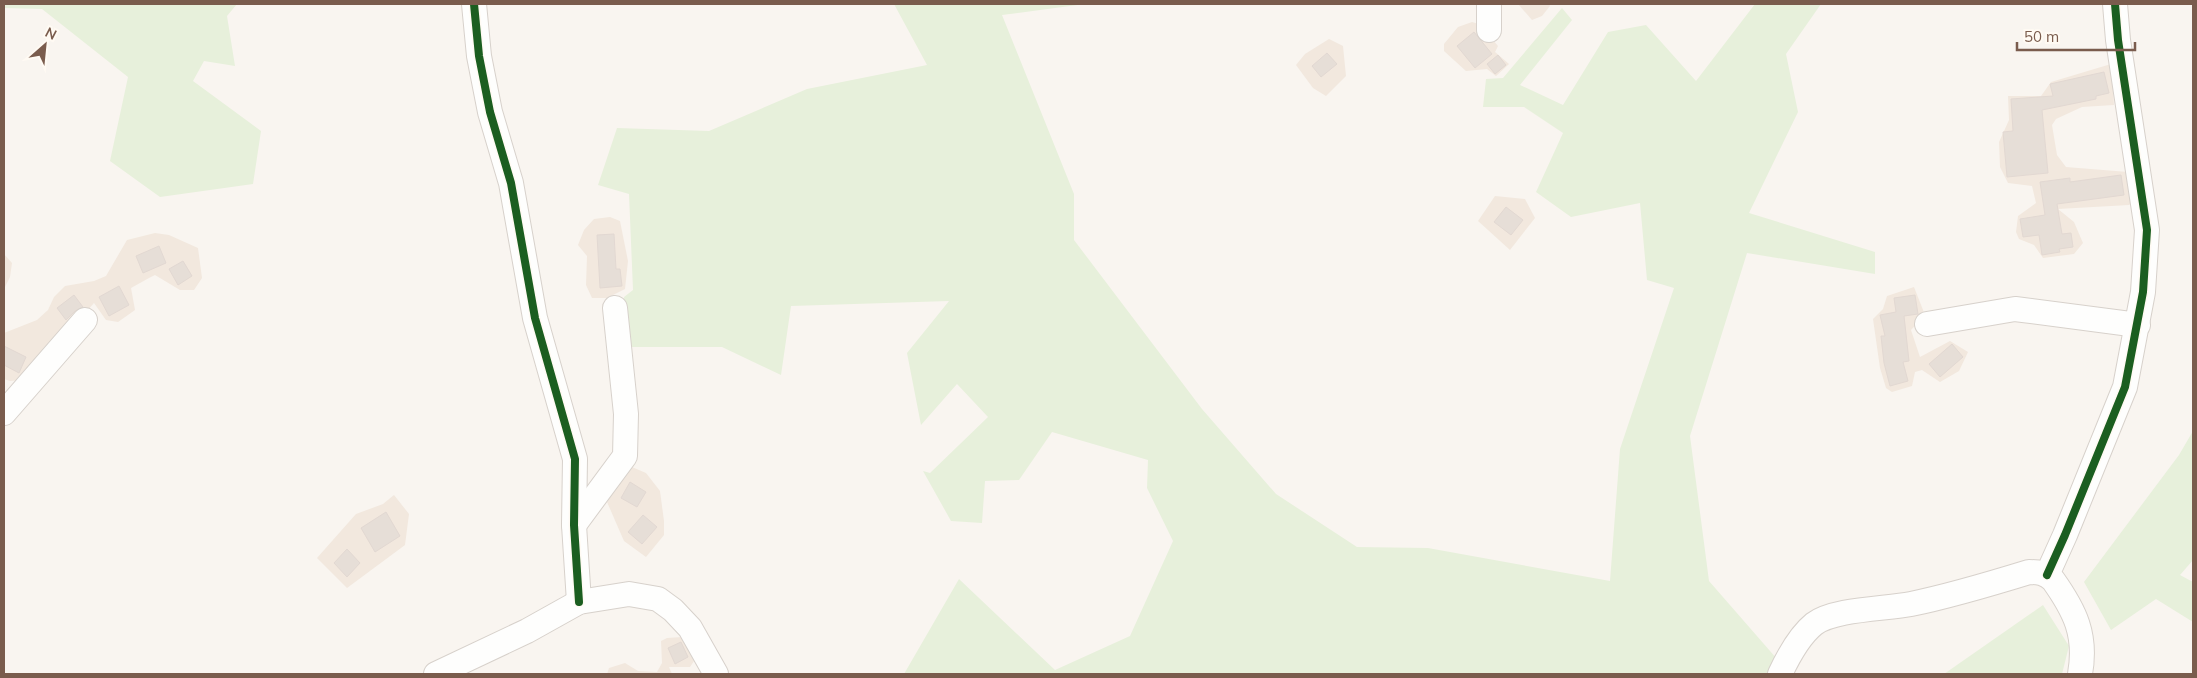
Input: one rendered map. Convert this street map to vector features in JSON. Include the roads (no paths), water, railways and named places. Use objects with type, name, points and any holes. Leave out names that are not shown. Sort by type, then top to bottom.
[{"type":"street","points":[[474,4],[479,56],[490,112],[511,183],[535,318],[575,460],[574,525],[579,602]]},
{"type":"street","points":[[1489,4],[1489,30]]},
{"type":"street","points":[[2047,575],[2125,387],[2143,292],[2147,230],[2118,40],[2115,4]]},
{"type":"street","points":[[574,525],[625,456],[626,414],[614,308]]},
{"type":"street","points":[[1927,324],[2015,309],[2138,325]]},
{"type":"street","points":[[4,413],[85,320]]},
{"type":"street","points":[[1780,674],[1804,634],[1815,624],[1825,619],[1843,614],[1910,604],[2028,572],[2047,575],[2059,588],[2077,620],[2082,644],[2080,674]]},
{"type":"street","points":[[436,674],[527,631],[579,602],[628,594],[658,599],[673,610],[690,628],[716,674]]}]
